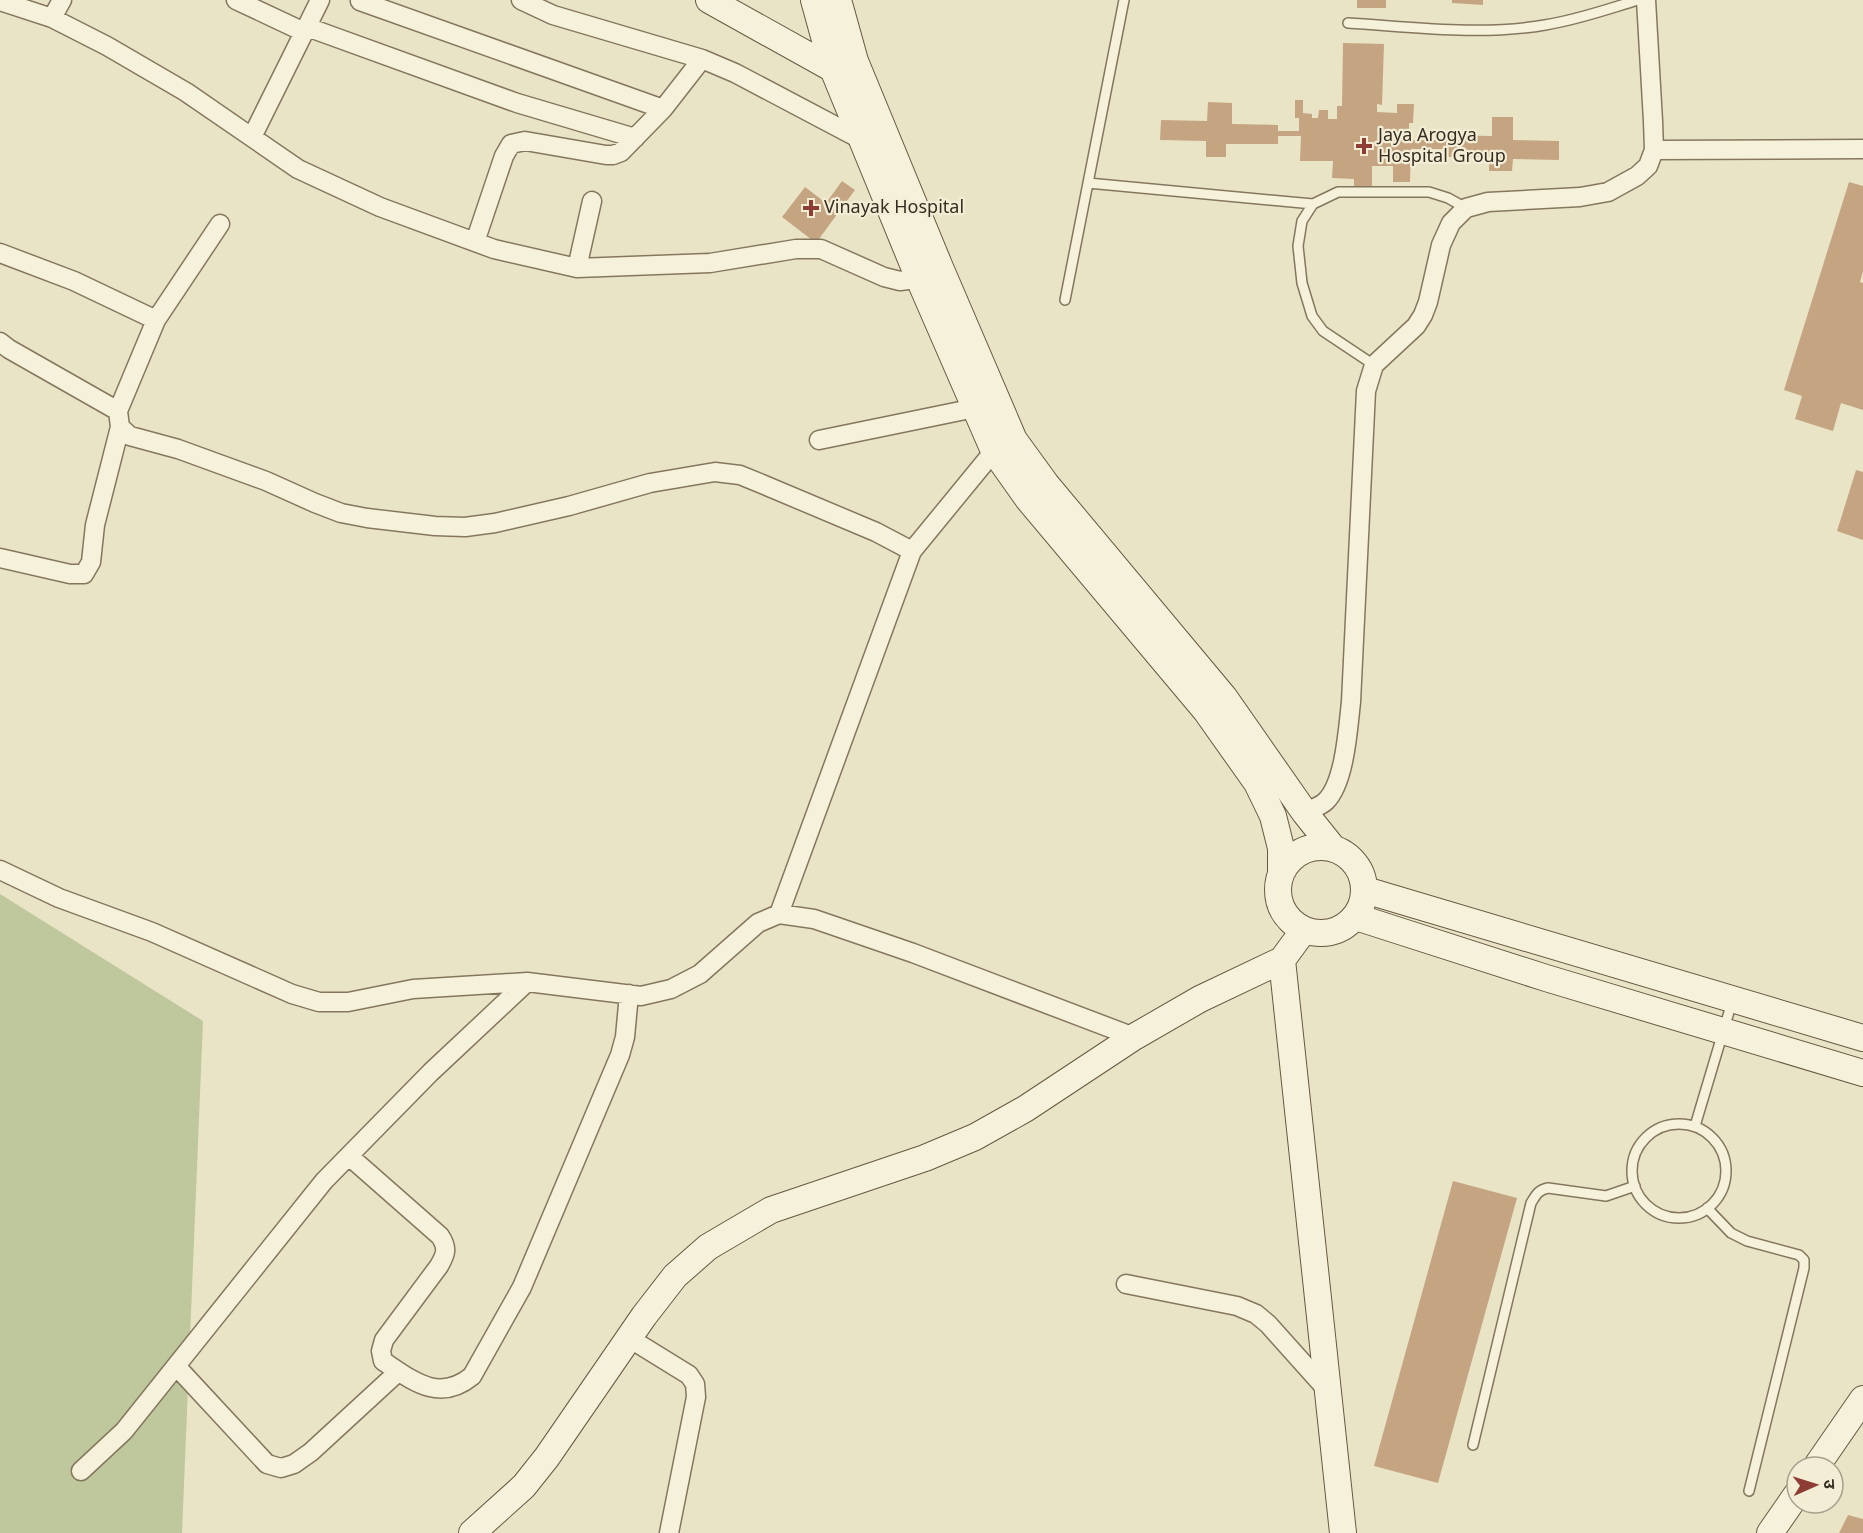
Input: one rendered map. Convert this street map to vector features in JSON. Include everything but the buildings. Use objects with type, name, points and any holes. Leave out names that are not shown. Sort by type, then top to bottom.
[{"type":"main road","points":[[709,0],[844,65]]},
{"type":"main road","points":[[814,0],[939,265],[1004,445],[1028,499],[1206,711],[1257,783],[1273,816],[1281,848],[1278,890],[1281,907],[1290,921],[1304,930],[1318,934],[1333,933],[1346,927],[1356,917],[1365,890],[1363,876],[1346,854],[1333,848],[1319,846],[1305,850],[1291,859],[1281,873]]},
{"type":"main road","points":[[838,0],[844,65],[862,140],[975,408],[1004,445],[1046,484],[1224,697],[1305,813],[1333,848]]},
{"type":"main road","points":[[1365,890],[1863,1038]]},
{"type":"main road","points":[[1356,917],[1546,978],[1863,1072]]},
{"type":"main road","points":[[472,1533],[524,1486],[675,1276],[708,1247],[771,1210],[925,1158],[975,1137],[1025,1109],[1134,1037],[1200,999],[1282,960],[1304,930]]},
{"type":"main road","points":[[1282,960],[1343,1533]]},
{"type":"main road","points":[[1824,1455],[1863,1399]]},
{"type":"main road","points":[[1770,1533],[1785,1511]]},
{"type":"street","points":[[52,18],[62,0]]},
{"type":"street","points":[[236,0],[305,30],[518,103],[635,138]]},
{"type":"street","points":[[252,137],[320,0]]},
{"type":"street","points":[[521,0],[553,15],[702,59],[735,73],[862,140]]},
{"type":"street","points":[[1305,813],[1326,802],[1336,784],[1346,750],[1351,702],[1366,391],[1374,365],[1416,326],[1423,315],[1442,245],[1451,223],[1466,208],[1488,202],[1580,197],[1608,192],[1637,176],[1648,166],[1654,150],[1646,0]]},
{"type":"street","points":[[360,1],[663,109]]},
{"type":"street","points":[[0,2],[52,18],[107,46],[186,92],[298,169],[380,207],[494,249],[577,268],[710,264],[796,249],[821,249],[884,277],[900,281],[908,280],[917,274]]},
{"type":"street","points":[[475,242],[504,156],[511,144],[525,141],[613,155],[621,152],[663,109],[702,59]]},
{"type":"street","points":[[1654,150],[1863,149]]},
{"type":"street","points":[[577,268],[592,201]]},
{"type":"street","points":[[0,558],[70,574],[84,574],[91,562],[95,525],[119,419],[156,320],[220,224]]},
{"type":"street","points":[[0,253],[74,281],[156,320]]},
{"type":"street","points":[[0,342],[119,419],[130,436],[178,449],[266,481],[315,504],[341,513],[435,526],[465,527],[495,523],[569,506],[650,483],[714,472],[740,475],[876,532],[912,551]]},
{"type":"street","points":[[819,440],[975,408]]},
{"type":"street","points":[[779,914],[912,551],[1004,445]]},
{"type":"street","points":[[0,870],[59,898],[152,932],[292,994],[319,1002],[348,1002],[413,989],[527,982],[641,996],[671,989],[700,974],[758,923],[779,914],[814,919],[914,953],[1134,1037]]},
{"type":"street","points":[[81,1471],[124,1431],[324,1181],[431,1072],[527,982]]},
{"type":"street","points":[[349,1156],[440,1236],[445,1244],[446,1253],[439,1266],[384,1340],[381,1351],[383,1361],[421,1385],[437,1390],[461,1385],[472,1376],[522,1287],[614,1071],[625,1037],[628,994]]},
{"type":"street","points":[[1126,1284],[1237,1306],[1256,1314],[1268,1324],[1328,1391]]},
{"type":"street","points":[[629,1338],[689,1375],[695,1384],[696,1397],[669,1533]]},
{"type":"street","points":[[176,1366],[267,1464],[281,1468],[294,1464],[311,1452],[398,1372]]},
{"type":"lane","points":[[1065,300],[1124,0]]},
{"type":"lane","points":[[1348,22],[1460,30],[1517,28],[1556,23],[1638,0]]},
{"type":"lane","points":[[1088,183],[1313,204],[1338,192],[1429,192],[1448,198],[1466,208]]},
{"type":"lane","points":[[1313,204],[1302,221],[1298,246],[1302,283],[1311,316],[1323,331],[1374,365]]},
{"type":"lane","points":[[1695,1126],[1733,1000]]},
{"type":"lane","points":[[1680,1123],[1695,1126],[1713,1139],[1724,1157],[1726,1171],[1724,1185],[1717,1198],[1707,1208],[1693,1216],[1677,1218],[1661,1214],[1647,1206],[1637,1193],[1635,1186],[1632,1177],[1633,1161],[1638,1146],[1649,1134],[1664,1126],[1680,1123]]},
{"type":"lane","points":[[1473,1445],[1536,1194],[1541,1189],[1548,1188],[1606,1196],[1635,1186]]},
{"type":"lane","points":[[1707,1208],[1731,1233],[1747,1241],[1799,1255],[1804,1260],[1804,1268],[1749,1491]]},
{"type":"green space","points":[[0,894],[203,1021],[182,1533],[0,1533]]},
{"type":"place","name":"Jaya Arogya Hospital Group","points":[[1364,146]]},
{"type":"place","name":"Vinayak Hospital","points":[[811,208]]}]
